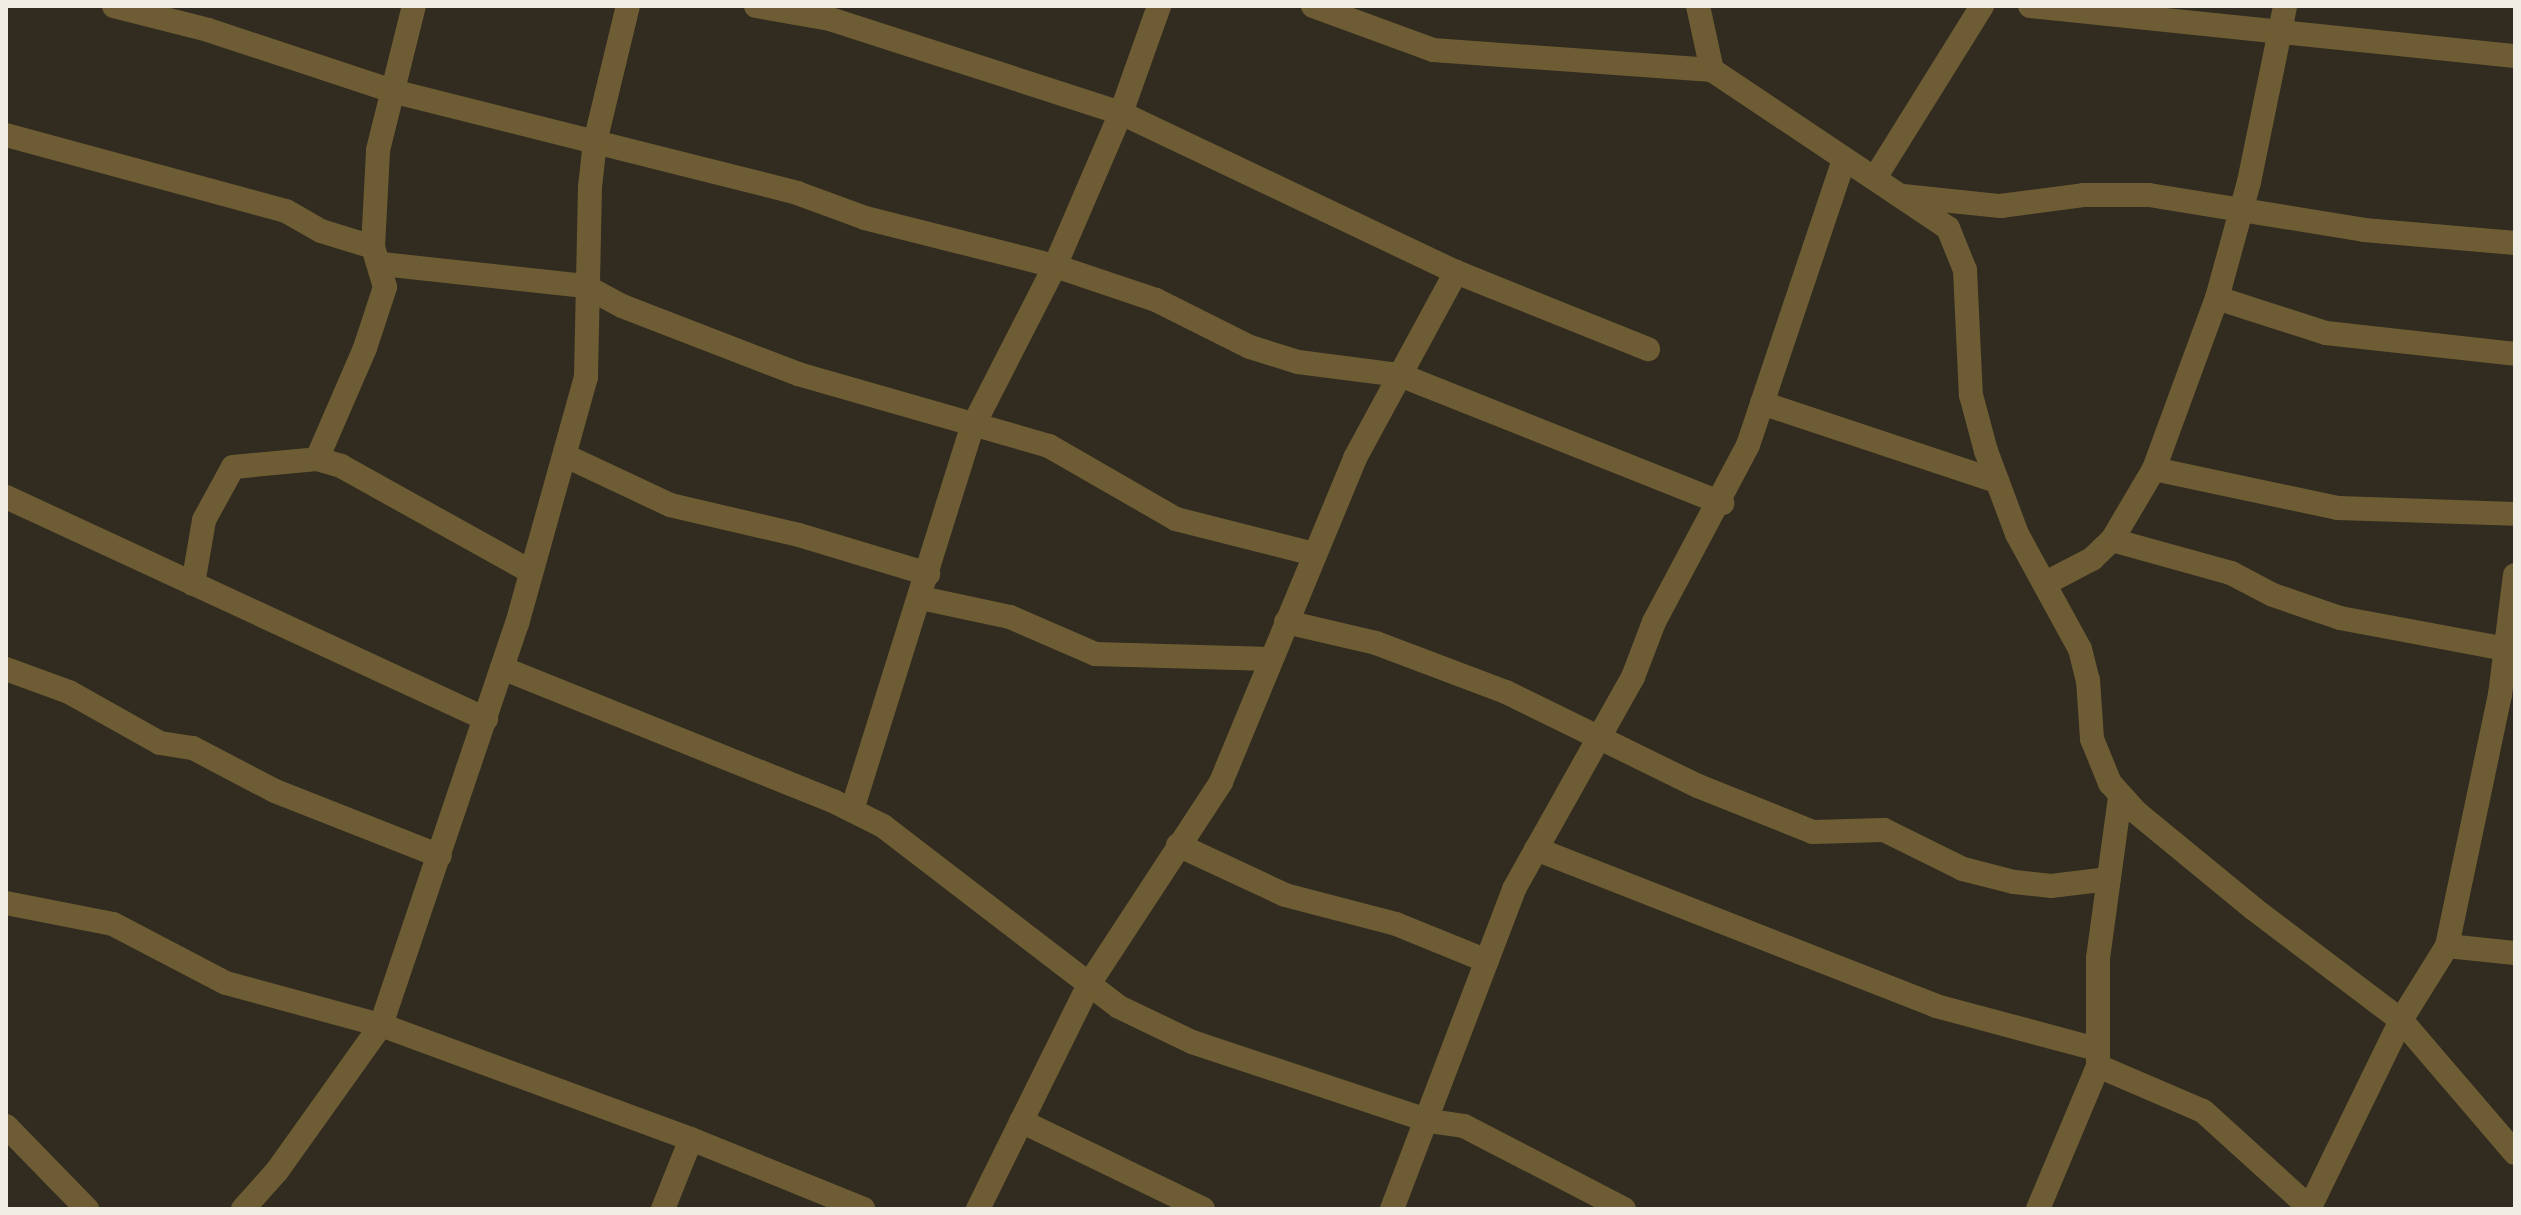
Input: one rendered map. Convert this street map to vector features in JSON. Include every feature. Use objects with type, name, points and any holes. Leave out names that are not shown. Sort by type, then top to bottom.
[{"type":"street","points":[[114,6],[208,30],[392,91],[595,142],[1055,266],[1156,300],[1250,347],[1298,362],[1400,375],[1722,503]]},
{"type":"street","points":[[317,459],[365,348],[385,287],[378,256],[378,150],[414,6]]},
{"type":"street","points":[[243,1209],[277,1171],[381,1025],[486,719],[566,456],[586,377],[585,286],[595,142],[628,6]]},
{"type":"street","points":[[756,6],[830,19],[1121,113],[1456,272],[1648,349]]},
{"type":"street","points":[[852,810],[972,428],[1055,266],[1121,113],[1159,6]]},
{"type":"street","points":[[1313,6],[1433,50],[1712,70],[1948,228],[1965,270],[1971,395],[2017,534],[2080,649],[2088,680],[2092,739],[2120,798],[2254,909],[2401,1020],[2515,1153]]},
{"type":"street","points":[[1698,6],[1712,70]]},
{"type":"street","points":[[1875,178],[1982,6]]},
{"type":"street","points":[[2030,6],[2283,17],[2515,56]]},
{"type":"street","points":[[2046,583],[2092,559],[2112,540],[2154,469],[2217,298],[2240,214],[2283,17]]},
{"type":"street","points":[[6,135],[286,211],[321,231],[378,256],[585,286],[622,306],[798,374],[972,428],[1049,446],[1176,519],[1314,554]]},
{"type":"street","points":[[1392,1209],[1429,1121],[1514,889],[1641,662],[1654,622],[1722,503],[1762,403],[1844,159]]},
{"type":"street","points":[[1901,195],[2000,206],[2083,195],[2149,195],[2240,214],[2515,243]]},
{"type":"street","points":[[978,1209],[1089,984],[1221,782],[1355,458],[1456,272]]},
{"type":"street","points":[[2217,298],[2326,333],[2515,354]]},
{"type":"street","points":[[1762,403],[1997,481]]},
{"type":"street","points":[[566,456],[670,505],[799,535],[928,574]]},
{"type":"street","points":[[193,584],[204,520],[233,467],[317,459],[341,466],[530,571]]},
{"type":"street","points":[[2154,469],[2338,508],[2515,514]]},
{"type":"street","points":[[6,497],[486,719]]},
{"type":"street","points":[[2112,540],[2231,573],[2273,595],[2340,618],[2508,656]]},
{"type":"street","points":[[1536,849],[1936,1006],[2097,1058],[2203,1111],[2309,1208],[2401,1020],[2447,946],[2508,656],[2515,575]]},
{"type":"street","points":[[921,598],[1010,617],[1095,654],[1270,659]]},
{"type":"street","points":[[1286,622],[1376,643],[1506,692],[1698,786],[1813,832],[1884,830],[1963,869],[2014,882],[2051,886],[2109,879]]},
{"type":"street","points":[[502,668],[852,810],[883,826],[1119,1007],[1192,1042],[1429,1121],[1464,1126],[1624,1209]]},
{"type":"street","points":[[6,669],[69,692],[160,743],[193,748],[275,791],[440,856]]},
{"type":"street","points":[[2038,1209],[2097,1058],[2098,958],[2120,798]]},
{"type":"street","points":[[1178,845],[1285,895],[1396,924],[1487,961]]},
{"type":"street","points":[[6,903],[113,924],[226,983],[381,1025],[691,1139],[863,1209]]},
{"type":"street","points":[[2447,946],[2515,953]]},
{"type":"street","points":[[1021,1121],[1203,1209]]},
{"type":"street","points":[[6,1126],[87,1209]]},
{"type":"street","points":[[663,1209],[691,1139]]}]
